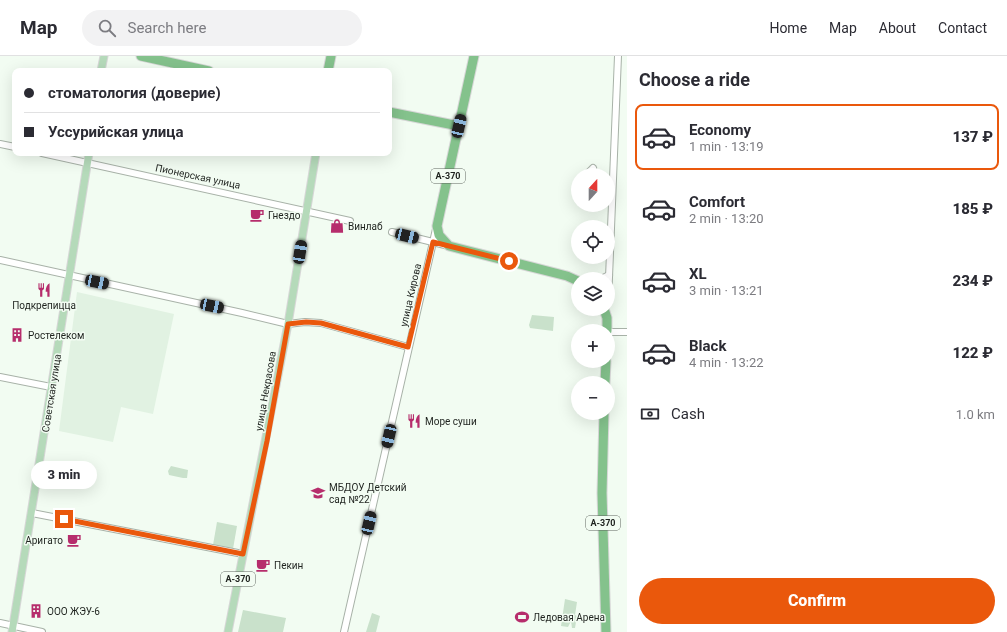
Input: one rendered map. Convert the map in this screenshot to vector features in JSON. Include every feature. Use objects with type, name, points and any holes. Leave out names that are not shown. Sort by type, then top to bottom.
[{"type":"highway","points":[[141,56],[195,68]]},
{"type":"highway","points":[[329,68],[331,56]]},
{"type":"highway","name":"улица Кирова","points":[[437,226],[474,56]]},
{"type":"highway","points":[[392,113],[459,126]]},
{"type":"highway","points":[[437,226],[439,235],[449,246],[571,278]]},
{"type":"highway","name":"А-370","points":[[604,420],[602,494],[606,632]]},
{"type":"main road","points":[[102,68],[104,56]]},
{"type":"main road","name":"Советская улица","points":[[13,629],[88,156]]},
{"type":"main road","name":"улица Некрасова","points":[[228,632],[267,441],[315,156]]},
{"type":"street","points":[[609,272],[618,56]]},
{"type":"street","points":[[0,144],[12,146]]},
{"type":"street","name":"Пионерская улица","points":[[56,156],[306,210],[350,221]]},
{"type":"street","name":"улица Кирова","points":[[344,632],[408,347],[437,226]]},
{"type":"street","points":[[392,232],[449,246]]},
{"type":"street","points":[[0,260],[288,324],[306,322],[321,323],[408,347]]},
{"type":"street","points":[[615,331],[627,332]]},
{"type":"street","points":[[0,376],[51,387]]},
{"type":"street","points":[[32,513],[243,554]]},
{"type":"street","points":[[0,624],[13,629],[42,632]]},
{"type":"shaded area","points":[[77,292],[174,314],[153,414],[121,407],[113,442],[59,431]]},
{"type":"shaded area","points":[[532,315],[554,317],[553,331],[530,328],[529,325]]},
{"type":"shaded area","points":[[171,466],[188,470],[187,478],[169,475],[168,471]]},
{"type":"shaded area","points":[[217,522],[237,526],[233,549],[213,545]]},
{"type":"shaded area","points":[[565,599],[577,602],[575,628],[572,628],[571,621],[568,627],[561,626]]},
{"type":"shaded area","points":[[243,610],[286,618],[283,632],[238,632]]},
{"type":"shaded area","points":[[372,613],[380,616],[376,632],[366,632]]},
{"type":"place","name":"Гнездо","points":[[257,215]]},
{"type":"place","name":"Винлаб","points":[[337,226]]},
{"type":"place","name":"Подкрепицца","points":[[44,290]]},
{"type":"place","name":"Ростелеком","points":[[17,335]]},
{"type":"place","name":"Море суши","points":[[414,421]]},
{"type":"place","name":"МБДОУ Детский сад №22","points":[[318,493]]},
{"type":"place","name":"Аригато","points":[[74,540]]},
{"type":"place","name":"Пекин","points":[[263,565]]},
{"type":"place","name":"ООО ЖЭУ-6","points":[[36,611]]},
{"type":"place","name":"Ледовая Арена","points":[[522,617]]},
{"type":"route","points":[[64,519],[243,554],[267,441],[288,324],[306,322],[321,323],[408,347],[433,242],[509,261]]}]
